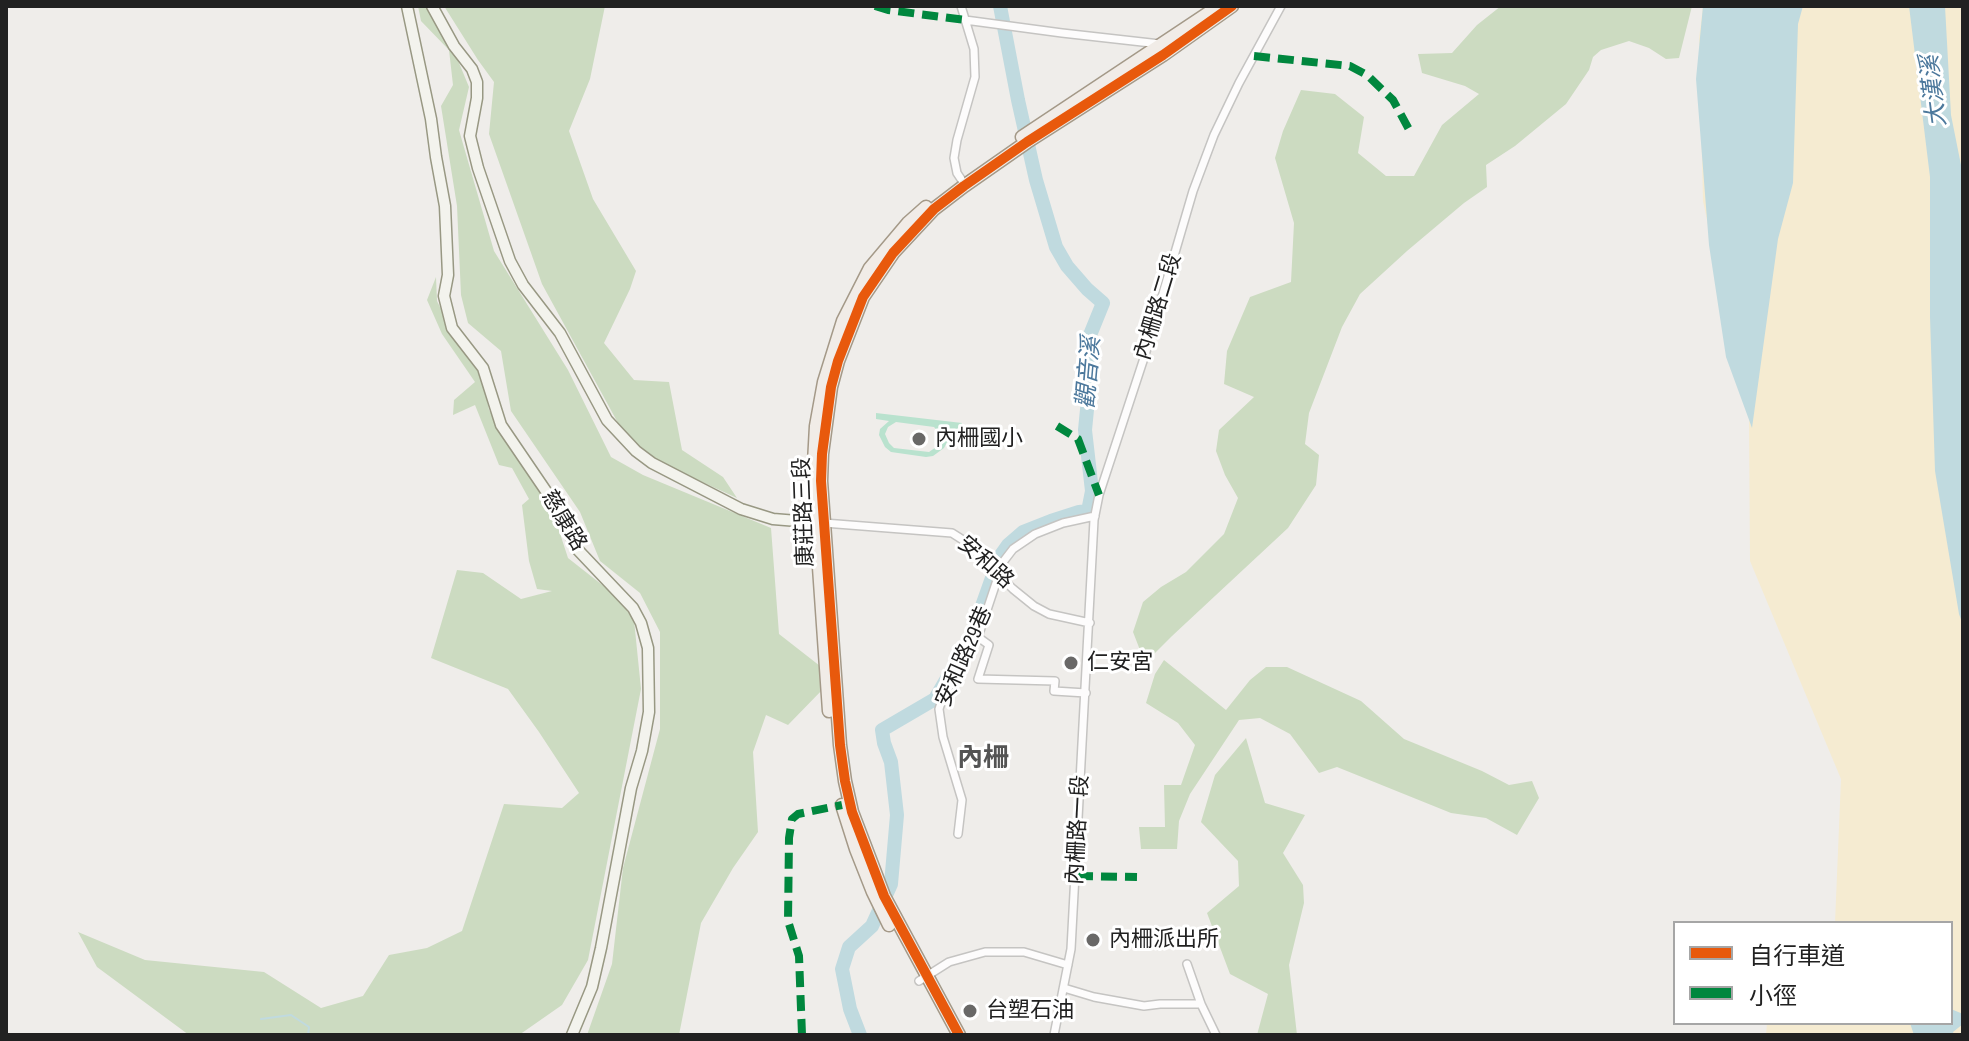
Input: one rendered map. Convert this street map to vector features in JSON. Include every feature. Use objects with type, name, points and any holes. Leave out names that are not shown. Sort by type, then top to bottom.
[{"type":"main road","name":"康莊路三段","points":[[951,1035],[876,889],[845,781],[820,522],[813,481],[816,426],[824,382],[843,321],[870,268],[908,223],[961,179],[1219,6]]},
{"type":"main road","name":"康莊路三段","points":[[820,522],[822,454],[831,387],[863,297],[893,253],[934,209],[964,186],[1176,47],[1232,6]]},
{"type":"main road","name":"康莊路三段","points":[[922,978],[959,1035]]},
{"type":"street","name":"慈康路","points":[[407,6],[431,119],[445,206],[448,275],[444,296],[452,328],[483,368],[501,425],[550,497],[578,550],[633,608],[648,648],[649,712],[642,751],[631,788],[592,987],[572,1035]]},
{"type":"street","points":[[432,6],[477,82],[470,136],[510,261],[530,295],[560,333],[607,420],[652,463],[741,509],[773,519],[820,522]]},
{"type":"street","points":[[961,6],[974,49],[975,77],[954,158],[961,179]]},
{"type":"street","name":"內柵路二段","points":[[1090,623],[1095,516],[1099,495],[1145,355],[1193,191],[1239,83],[1281,6]]},
{"type":"street","points":[[965,20],[1160,44]]},
{"type":"street","name":"安和路29巷","points":[[958,834],[962,800],[943,737],[939,709],[948,687],[978,637],[1003,562],[1013,549],[1035,534],[1063,523],[1095,516]]},
{"type":"street","name":"安和路","points":[[820,522],[952,533],[1034,606],[1049,614],[1090,623]]},
{"type":"street","name":"內柵路一段","points":[[1054,1035],[1071,949],[1090,623]]},
{"type":"street","points":[[978,637],[989,645],[978,679],[1055,681],[1054,691],[1086,693]]},
{"type":"street","points":[[922,978],[949,962],[985,952],[1024,952],[1068,965]]},
{"type":"street","points":[[1187,964],[1216,1035]]},
{"type":"street","points":[[1064,988],[1144,1006],[1201,1004]]},
{"type":"green space","points":[[418,6],[428,6],[452,46],[469,87],[459,130],[494,251],[568,370],[611,457],[643,475],[771,528],[779,634],[820,666],[824,688],[788,725],[766,715],[753,752],[758,832],[701,923],[679,1035],[587,1035],[612,964],[623,868],[660,729],[660,632],[640,593],[600,561],[580,512],[511,411],[501,351],[468,323],[461,295],[457,206],[441,106],[453,85],[449,50],[421,21]]},
{"type":"green space","points":[[444,6],[605,6],[590,79],[569,131],[593,199],[636,271],[604,343],[634,380],[669,382],[682,450],[723,477],[737,498],[648,457],[624,434],[542,284],[489,134],[494,82]]},
{"type":"green space","points":[[1501,6],[1692,6],[1679,58],[1666,59],[1649,48],[1629,41],[1601,50],[1593,57],[1589,70],[1566,104],[1515,146],[1486,165],[1487,187],[1407,251],[1360,294],[1342,327],[1309,413],[1305,444],[1319,455],[1316,485],[1288,528],[1145,663],[1133,632],[1143,602],[1186,572],[1224,534],[1238,498],[1216,451],[1219,430],[1254,397],[1224,384],[1227,351],[1250,297],[1291,282],[1294,223],[1275,158],[1301,90],[1335,94],[1364,117],[1358,153],[1386,176],[1414,176],[1442,125],[1479,94],[1465,86],[1422,73],[1418,54],[1452,53],[1477,25]]},
{"type":"green space","points":[[436,277],[437,301],[460,347],[480,367],[489,410],[550,503],[568,558],[615,595],[634,620],[641,689],[588,960],[562,1005],[519,1035],[189,1035],[97,967],[78,932],[145,960],[264,972],[321,1008],[363,996],[389,955],[427,948],[462,931],[504,804],[562,808],[579,793],[508,689],[431,658],[457,570],[483,573],[521,599],[552,591],[537,589],[529,561],[522,505],[529,499],[512,468],[499,465],[475,405],[453,415],[454,400],[475,382],[442,334],[427,300]]},
{"type":"green space","points":[[876,413],[962,423],[961,430],[947,429],[944,448],[926,457],[891,452],[879,435],[880,429],[889,421],[876,419]],"holes":[[[896,422],[934,427],[941,435],[941,441],[929,452],[894,448],[885,434],[888,427]]]},
{"type":"green space","points":[[1164,660],[1226,710],[1250,680],[1266,667],[1287,667],[1361,701],[1404,739],[1509,785],[1532,781],[1539,798],[1517,835],[1486,818],[1451,813],[1337,767],[1319,773],[1290,734],[1260,718],[1239,720],[1190,794],[1179,821],[1177,849],[1141,849],[1139,827],[1165,827],[1164,785],[1181,785],[1195,745],[1178,723],[1146,703],[1155,674]]},
{"type":"green space","points":[[1246,738],[1265,803],[1305,815],[1283,853],[1303,885],[1304,903],[1289,965],[1297,1035],[1257,1035],[1268,994],[1230,974],[1207,913],[1239,886],[1238,861],[1201,822],[1215,775]]},
{"type":"sand","points":[[1703,6],[1963,6],[1963,1035],[1766,1035],[1767,1025],[1953,1025],[1953,921],[1835,921],[1841,779],[1750,561],[1749,419],[1703,201],[1699,39]]},
{"type":"water","points":[[1703,6],[1803,6],[1798,24],[1793,183],[1778,239],[1752,428],[1726,357],[1709,245],[1696,79]]},
{"type":"water","name":"大漢溪","points":[[1909,6],[1945,6],[1951,115],[1963,175],[1963,625],[1935,471],[1930,177]]},
{"type":"water","points":[[1953,1010],[1963,1014],[1963,1024],[1953,1032],[1954,1035],[1914,1035],[1911,1025],[1953,1025]]},
{"type":"waterway","name":"觀音溪","points":[[996,562],[1008,545],[1023,532],[1088,511],[1092,491],[1085,430],[1091,369],[1090,335],[1103,303],[1067,266],[1056,247],[1036,180],[1000,6]]},
{"type":"waterway","name":"觀音溪","points":[[860,1035],[850,1009],[842,969],[849,947],[872,926],[891,884],[897,815],[891,762],[882,730],[935,699],[971,637],[993,575]]},
{"type":"waterway","points":[[261,1019],[291,1015],[309,1027],[308,1035]]},
{"type":"marked path","points":[[875,6],[965,20]]},
{"type":"marked path","points":[[1254,56],[1350,66],[1367,75],[1393,100],[1412,135]]},
{"type":"marked path","points":[[1057,426],[1078,439],[1099,495]]},
{"type":"marked path","points":[[802,1035],[799,956],[788,921],[792,819],[798,814],[842,805]]},
{"type":"marked path","points":[[1077,876],[1137,877]]},
{"type":"cycle path","points":[[959,1035],[884,896],[852,812],[845,781],[821,481],[831,387],[863,297],[893,253],[934,209],[1027,142],[1163,55],[1232,6]]},
{"type":"place","name":"內柵國小","points":[[919,439]]},
{"type":"place","name":"仁安宮","points":[[1071,663]]},
{"type":"place","name":"內柵派出所","points":[[1093,940]]},
{"type":"place","name":"台塑石油","points":[[970,1011]]},
{"type":"district","name":"內柵","points":[[983,759]]}]
